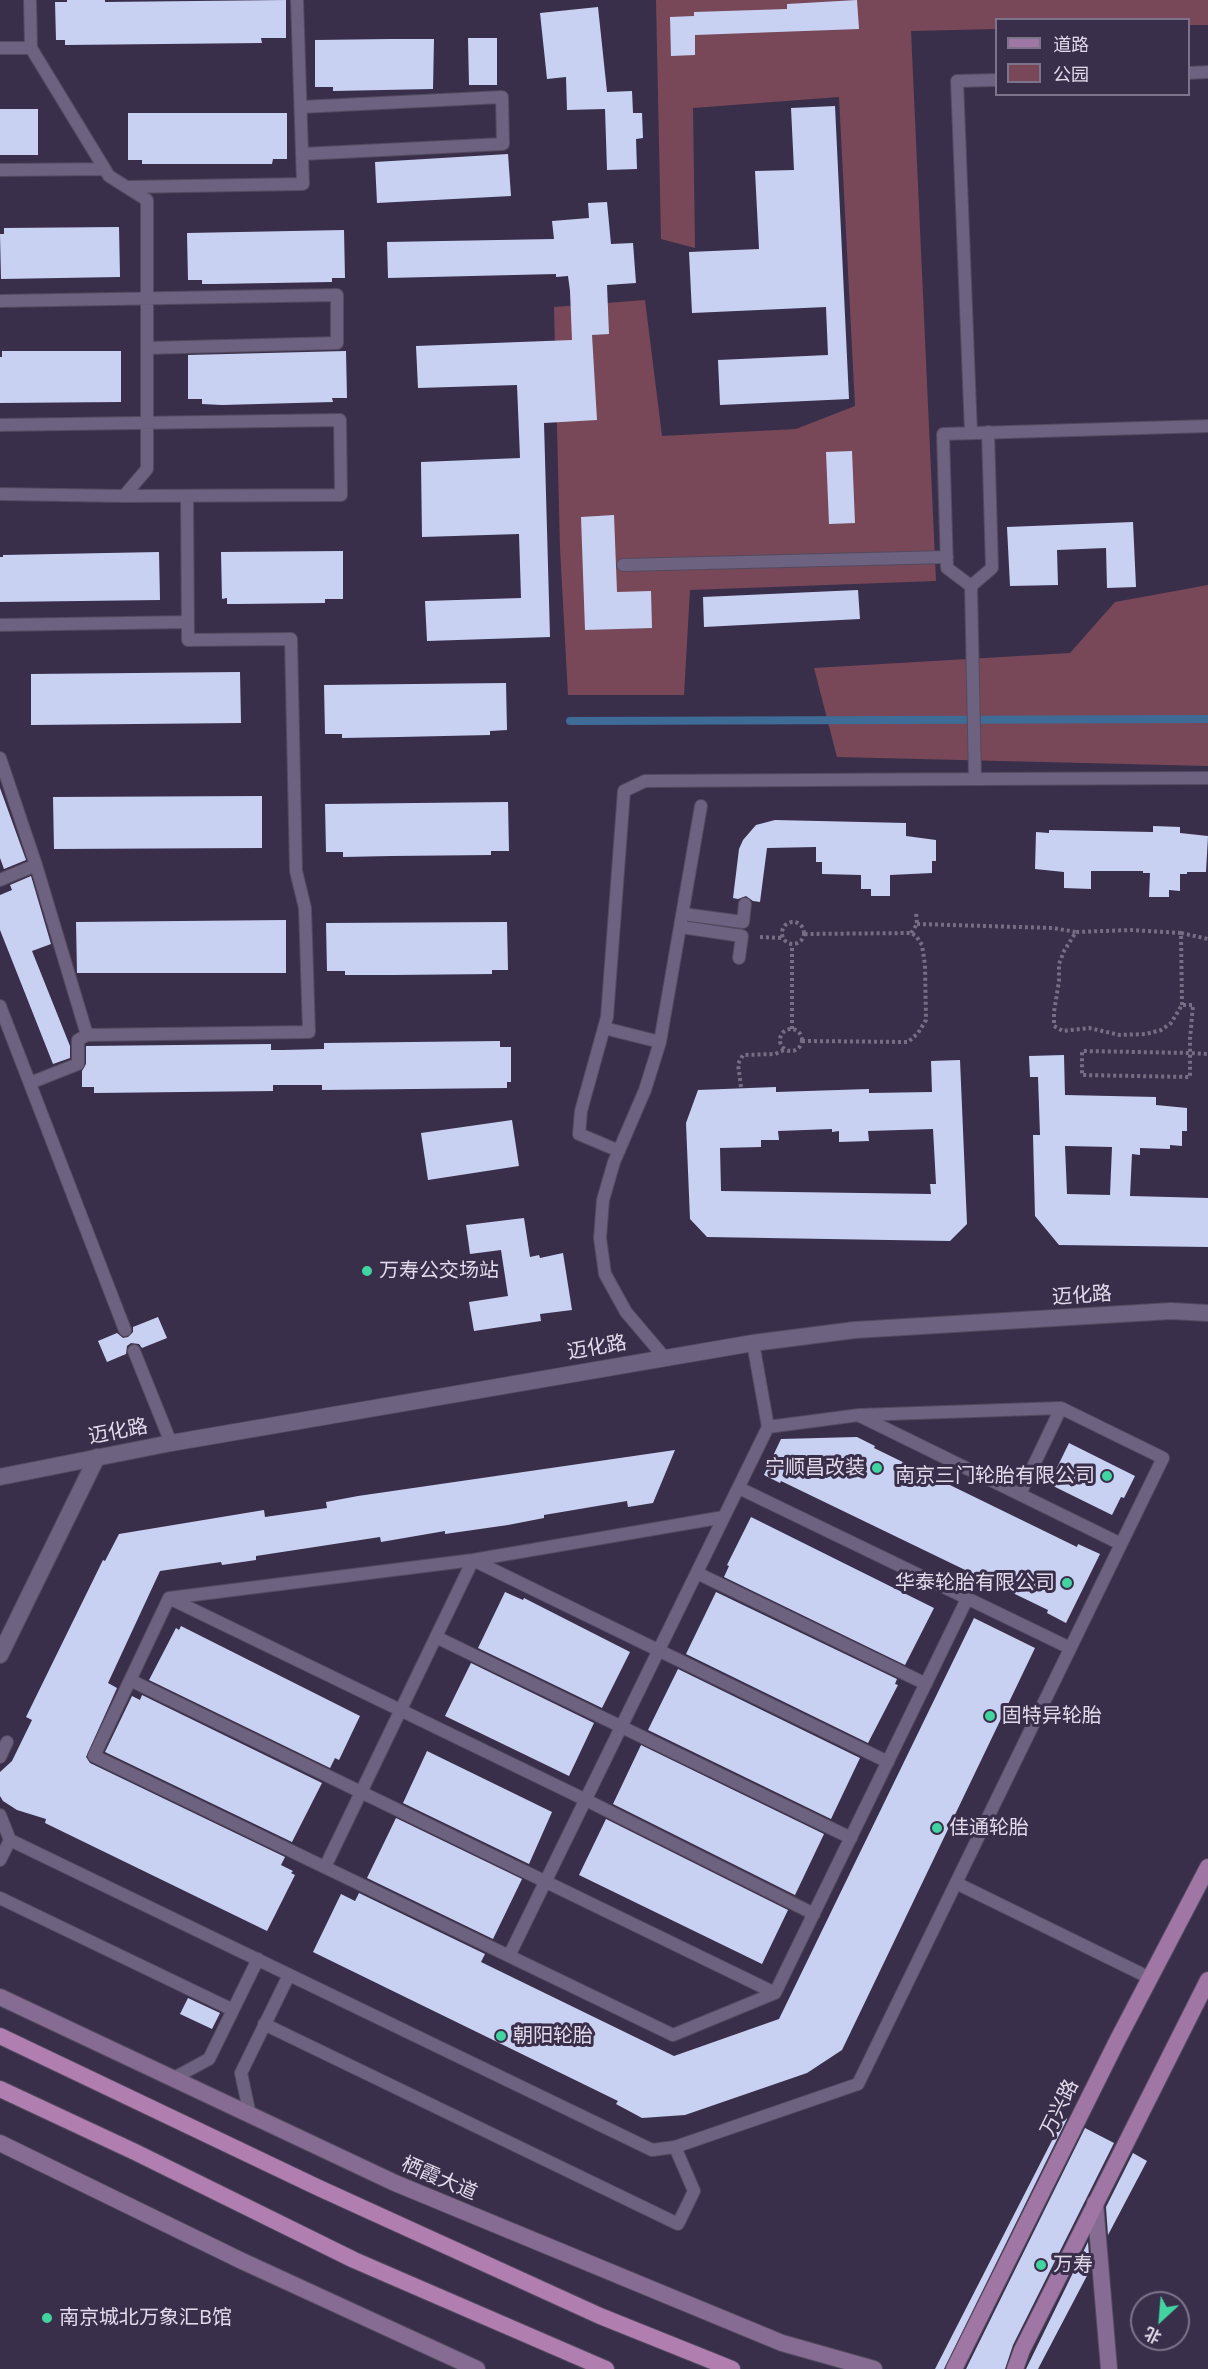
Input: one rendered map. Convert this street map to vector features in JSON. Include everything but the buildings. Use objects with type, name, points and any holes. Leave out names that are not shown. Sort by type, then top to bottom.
[{"type":"highway","points":[[0,2037],[319,2188],[557,2297],[732,2369]]},
{"type":"highway","points":[[0,2089],[135,2152],[354,2260],[606,2369]]},
{"type":"main road","name":"万兴路","points":[[954,2369],[1208,1867]]},
{"type":"main road","points":[[1015,2369],[1022,2350],[1208,1980]]},
{"type":"main road","name":"栖霞大道","points":[[0,1996],[395,2183],[771,2338],[874,2369]]},
{"type":"main road","points":[[0,2143],[242,2261],[477,2369]]},
{"type":"main road","points":[[1095,2203],[1109,2369]]},
{"type":"street","name":"迈化路","points":[[0,1477],[171,1443],[753,1342],[855,1330],[1171,1311],[1208,1313]]},
{"type":"street","points":[[0,1655],[97,1457]]},
{"type":"lane","points":[[30,0],[31,48],[109,176],[147,200],[147,469],[124,496]]},
{"type":"lane","points":[[126,187],[303,184],[297,0]]},
{"type":"lane","points":[[0,48],[31,48]]},
{"type":"lane","points":[[1190,73],[1208,72]]},
{"type":"lane","points":[[971,433],[957,81],[995,80]]},
{"type":"lane","points":[[301,107],[502,97],[503,144],[302,154]]},
{"type":"lane","points":[[0,170],[104,169]]},
{"type":"lane","points":[[0,301],[147,297],[337,296],[337,343],[147,348]]},
{"type":"lane","points":[[0,426],[340,420],[341,495],[0,494]]},
{"type":"lane","points":[[971,586],[947,568],[943,434],[1208,426]]},
{"type":"lane","points":[[971,586],[992,568],[988,432]]},
{"type":"lane","points":[[30,1083],[78,1064],[78,1040],[87,1035],[309,1032],[305,908],[296,871],[291,639],[188,640],[187,496]]},
{"type":"lane","points":[[622,565],[947,557]]},
{"type":"lane","points":[[971,586],[975,779]]},
{"type":"lane","points":[[0,625],[188,622]]},
{"type":"lane","points":[[0,758],[36,866],[87,1035]]},
{"type":"lane","points":[[619,1151],[579,1134],[581,1111],[604,1028],[624,791],[645,781],[1208,778]]},
{"type":"lane","points":[[666,1358],[626,1312],[605,1274],[600,1238],[603,1200],[619,1151],[645,1090],[660,1042],[701,806]]},
{"type":"lane","points":[[0,880],[36,866]]},
{"type":"lane","points":[[739,958],[745,904]]},
{"type":"lane","points":[[683,914],[743,922]]},
{"type":"lane","points":[[681,927],[742,936]]},
{"type":"lane","points":[[0,1006],[125,1330]]},
{"type":"lane","points":[[604,1028],[660,1042]]},
{"type":"lane","points":[[509,1956],[768,1427],[753,1342]]},
{"type":"lane","points":[[134,1351],[171,1443]]},
{"type":"lane","points":[[0,1815],[10,1840],[652,2150],[675,2147],[858,2084],[1163,1458],[1061,1408],[859,1415],[768,1427]]},
{"type":"lane","points":[[1020,1494],[1061,1408]]},
{"type":"lane","points":[[859,1415],[1121,1544]]},
{"type":"lane","points":[[739,1488],[1070,1648]]},
{"type":"lane","points":[[169,1598],[473,1560],[724,1517]]},
{"type":"lane","points":[[325,1867],[473,1560]]},
{"type":"lane","points":[[473,1560],[888,1762]]},
{"type":"lane","points":[[697,1573],[926,1684]]},
{"type":"lane","points":[[169,1598],[94,1756],[673,2035],[775,1993],[967,1599]]},
{"type":"lane","points":[[169,1598],[586,1800],[814,1914]]},
{"type":"lane","points":[[436,1637],[850,1839]]},
{"type":"lane","points":[[130,1680],[775,1993]]},
{"type":"lane","points":[[0,1757],[7,1742]]},
{"type":"lane","points":[[0,1860],[10,1840]]},
{"type":"lane","points":[[956,1883],[1150,1978]]},
{"type":"lane","points":[[0,1898],[233,2010]]},
{"type":"lane","points":[[172,2079],[209,2059],[258,1959]]},
{"type":"lane","points":[[250,2115],[241,2073],[289,1975]]},
{"type":"lane","points":[[264,2024],[678,2224],[694,2191],[675,2147]]},
{"type":"path","points":[[911,933],[916,924],[916,911]]},
{"type":"path","points":[[783,938],[784,927],[789,923],[800,924],[805,934],[803,940],[792,945]]},
{"type":"path","points":[[916,924],[1053,928],[1076,932],[1131,930],[1181,933],[1208,939]]},
{"type":"path","points":[[1076,932],[1059,964],[1054,1026],[1063,1031],[1089,1028],[1120,1035],[1146,1034],[1161,1030],[1171,1023],[1182,1005],[1181,933]]},
{"type":"path","points":[[802,1041],[908,1042],[918,1033],[926,1020],[925,965],[922,945],[911,933],[805,934]]},
{"type":"path","points":[[742,936],[783,938],[792,945]]},
{"type":"path","points":[[792,945],[792,1029]]},
{"type":"path","points":[[1182,1005],[1193,1005],[1190,1053],[1190,1077],[1082,1075],[1082,1052],[1190,1053],[1208,1054]]},
{"type":"path","points":[[784,1050],[780,1045],[781,1033],[792,1029],[798,1030],[802,1041]]},
{"type":"path","points":[[741,1088],[738,1064],[743,1055],[776,1054],[784,1050],[795,1051],[802,1041]]},
{"type":"green space","points":[[656,0],[1208,0],[1208,25],[1190,25],[1190,18],[995,18],[995,29],[911,31],[936,581],[690,590],[684,695],[568,695],[560,548],[554,307],[645,300],[662,436],[796,429],[855,406],[839,97],[693,108],[695,248],[661,239]]},
{"type":"green space","points":[[1208,585],[1208,766],[837,757],[814,668],[1070,653],[1115,602]]},
{"type":"waterway","points":[[570,721],[1208,719]]},
{"type":"place","name":"万寿公交场站","points":[[367,1271]]},
{"type":"place","name":"宁顺昌改装","points":[[877,1468]]},
{"type":"place","name":"南京三门轮胎有限公司","points":[[1107,1476]]},
{"type":"place","name":"华泰轮胎有限公司","points":[[1067,1583]]},
{"type":"place","name":"固特异轮胎","points":[[990,1716]]},
{"type":"place","name":"佳通轮胎","points":[[937,1828]]},
{"type":"place","name":"朝阳轮胎","points":[[501,2036]]},
{"type":"place","name":"万寿","points":[[1041,2265]]},
{"type":"place","name":"南京城北万象汇B馆","points":[[47,2318]]}]
